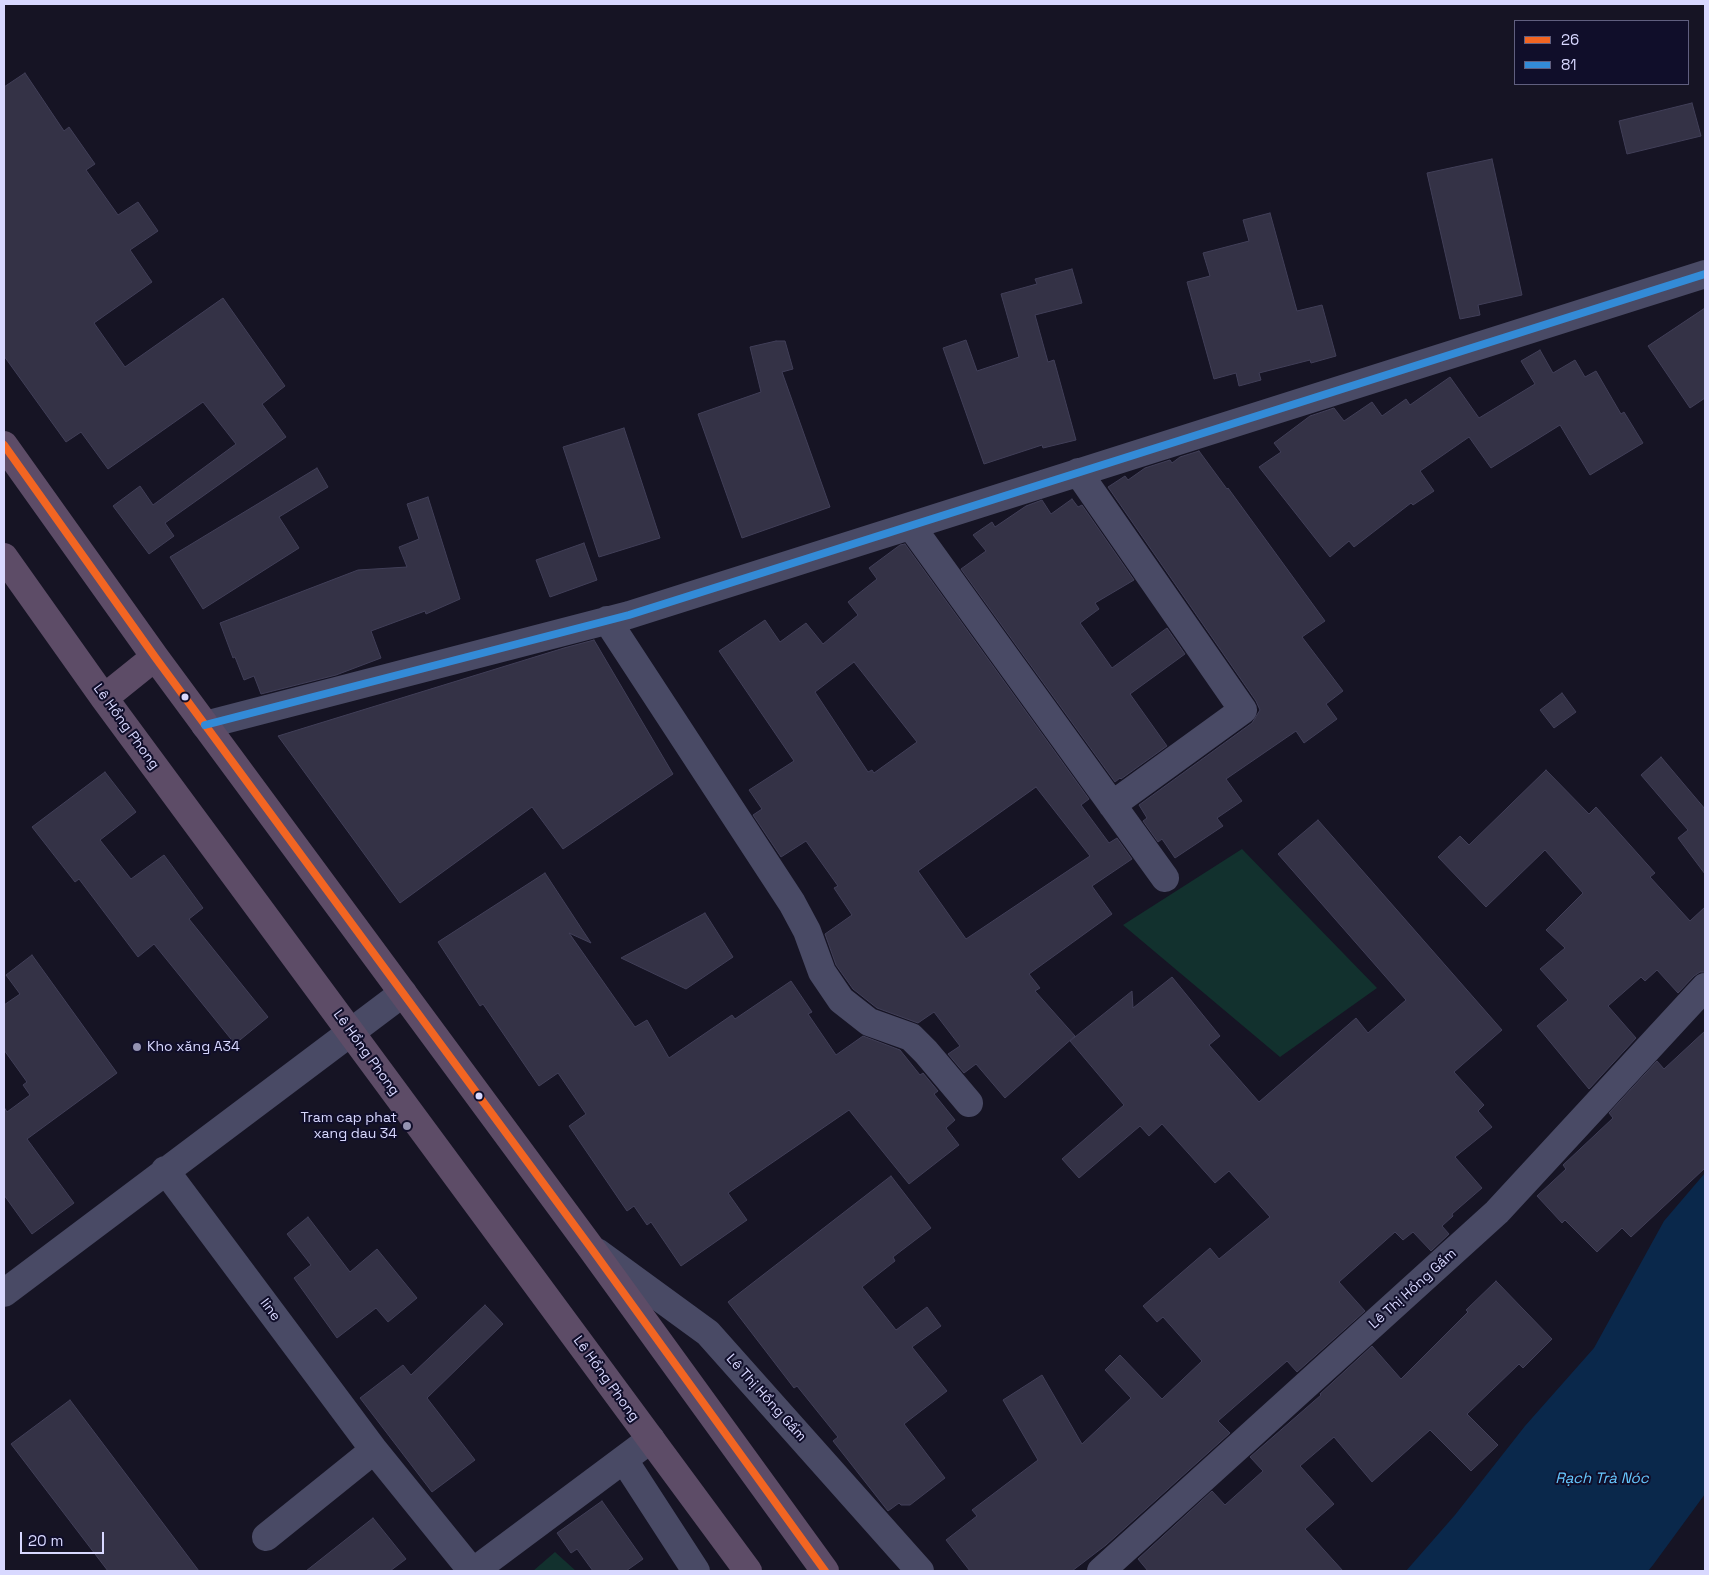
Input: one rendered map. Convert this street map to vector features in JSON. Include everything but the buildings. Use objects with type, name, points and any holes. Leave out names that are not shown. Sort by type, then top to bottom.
[{"type":"highway","points":[[4,445],[155,657],[591,1248],[825,1571]]},
{"type":"highway","name":"Lê Hồng Phong","points":[[6,563],[748,1571]]},
{"type":"highway","points":[[104,698],[155,657]]},
{"type":"street","points":[[205,725],[607,620],[911,526],[1705,274]]},
{"type":"street","points":[[1078,472],[1243,710],[1112,805]]},
{"type":"street","points":[[911,526],[1165,878]]},
{"type":"street","points":[[607,620],[792,903],[807,931],[822,972],[841,1000],[869,1022],[911,1037],[969,1103]]},
{"type":"street","name":"Lê Thị Hồng Gấm","points":[[1101,1571],[1498,1212],[1705,986]]},
{"type":"street","points":[[4,1292],[403,993]]},
{"type":"street","name":"line","points":[[165,1170],[374,1450],[473,1571]]},
{"type":"street","name":"Lê Thị Hồng Gấm","points":[[591,1248],[708,1333],[920,1571]]},
{"type":"street","points":[[473,1571],[651,1439]]},
{"type":"street","points":[[266,1538],[374,1450]]},
{"type":"street","points":[[624,1460],[696,1571]]},
{"type":"green space","points":[[1242,849],[1377,988],[1280,1057],[1123,925]]},
{"type":"green space","points":[[555,1552],[576,1571],[533,1571]]},
{"type":"water","name":"Rạch Trà Nóc","points":[[1705,1173],[1705,1494],[1653,1565],[1648,1571],[1406,1571],[1455,1515],[1525,1426],[1594,1348],[1664,1221]]},
{"type":"transit line","name":"81","points":[[205,725],[629,615],[1705,274]]},
{"type":"transit line","name":"26","points":[[4,445],[155,657],[591,1248],[825,1571]]},
{"type":"place","name":"Kho xăng A34","points":[[137,1047]]},
{"type":"place","name":"Tram cap phat xang dau 34","points":[[407,1126]]}]
